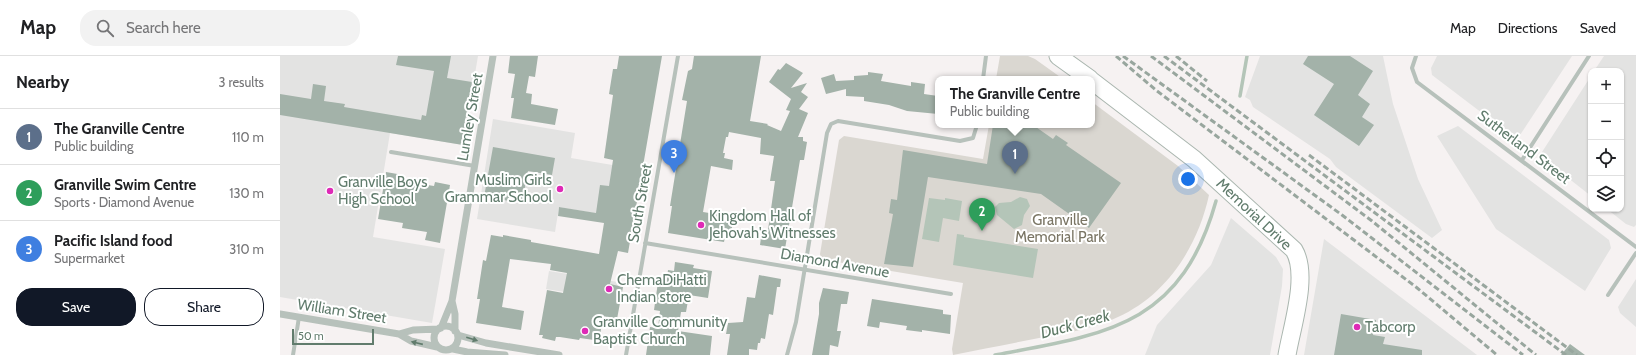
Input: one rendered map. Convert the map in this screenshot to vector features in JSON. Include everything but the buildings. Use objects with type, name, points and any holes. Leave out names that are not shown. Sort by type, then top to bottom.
[{"type":"main road","name":"Memorial Drive","points":[[1058,56],[1086,76]]},
{"type":"main road","name":"Memorial Drive","points":[[1095,83],[1194,159],[1294,250],[1299,261],[1301,277],[1287,355]]},
{"type":"street","name":"Lumley Street","points":[[440,328],[452,301],[493,56]]},
{"type":"street","name":"South Street","points":[[626,355],[678,56]]},
{"type":"street","points":[[983,76],[986,56]]},
{"type":"street","points":[[1522,160],[1589,56]]},
{"type":"street","name":"Sutherland Street","points":[[1416,57],[1412,68],[1417,82],[1636,247]]},
{"type":"street","points":[[787,355],[796,322],[803,270],[828,133],[831,124],[838,121],[960,141],[973,138],[975,128]]},
{"type":"street","points":[[391,152],[475,166]]},
{"type":"street","name":"Diamond Avenue","points":[[645,243],[951,294]]},
{"type":"street","points":[[1608,295],[1636,253]]},
{"type":"street","name":"Lumley Street","points":[[452,301],[455,314],[456,333]]},
{"type":"street","name":"William Street","points":[[280,314],[399,334],[411,341],[437,347]]},
{"type":"street","points":[[293,355],[299,317]]},
{"type":"street","points":[[505,355],[467,353],[453,348],[444,350],[437,347],[434,336],[440,328],[450,327],[456,333],[486,343],[559,355]]},
{"type":"street","name":"William Street","points":[[399,334],[413,330],[440,328]]},
{"type":"street","points":[[453,348],[457,344],[456,333]]},
{"type":"shaded area","name":"Granville Boys High School","points":[[280,56],[478,56],[463,145],[390,133],[373,237],[445,249],[432,323],[280,297]]},
{"type":"shaded area","points":[[1260,56],[1383,56],[1393,104],[1418,179],[1442,230],[1432,238],[1336,167],[1330,159],[1253,107],[1250,100],[1245,97]]},
{"type":"shaded area","points":[[1437,56],[1572,56],[1520,135],[1511,135],[1432,75],[1431,68]]},
{"type":"shaded area","points":[[1604,56],[1636,56],[1636,225],[1634,227],[1626,224],[1611,212],[1624,212],[1624,68],[1596,68]]},
{"type":"shaded area","points":[[1588,81],[1588,194],[1544,159],[1542,152]]},
{"type":"shaded area","name":"Muslim Girls Grammar School","points":[[493,119],[575,133],[571,158],[642,170],[634,220],[559,207],[555,232],[477,219]]},
{"type":"shaded area","points":[[1458,126],[1609,240],[1611,248],[1585,291],[1496,229],[1437,136]]},
{"type":"shaded area","points":[[1020,197],[1027,199],[1030,206],[1024,215],[1022,225],[1014,229],[997,215],[995,207],[999,203],[1011,202]]},
{"type":"shaded area","points":[[929,198],[945,200],[945,198],[962,201],[959,221],[943,218],[939,242],[922,239]]},
{"type":"shaded area","points":[[1231,218],[1276,257],[1283,269],[1282,286],[1270,355],[1145,355],[1157,325],[1211,265]]},
{"type":"shaded area","points":[[957,234],[964,235],[964,237],[1038,249],[1033,278],[953,265]]},
{"type":"shaded area","points":[[1324,239],[1477,355],[1304,355]]},
{"type":"shaded area","points":[[549,271],[624,283],[620,301],[546,289]]},
{"type":"shaded area","points":[[1636,279],[1636,327],[1620,313],[1618,307]]},
{"type":"green space","points":[[1000,56],[1028,56],[1035,59],[1059,76],[997,76]]},
{"type":"green space","name":"Granville Memorial Park","points":[[1095,104],[1178,166],[1209,195],[1197,232],[1178,267],[1151,296],[1136,308],[1109,321],[1089,328],[953,355],[952,349],[963,283],[825,260],[821,258],[820,254],[839,140],[844,136],[983,159],[988,128],[1095,128]]},
{"type":"waterway","name":"Duck Creek","points":[[1240,96],[1247,56]]},
{"type":"waterway","name":"Duck Creek","points":[[995,355],[1072,340],[1105,330],[1134,317],[1160,299],[1182,275],[1201,243],[1216,201]]},
{"type":"railway","points":[[1116,56],[1157,91],[1416,287],[1497,355]]},
{"type":"railway","points":[[1123,56],[1342,215],[1523,355]]},
{"type":"railway","points":[[1151,56],[1372,221],[1536,355]]},
{"type":"railway","points":[[1164,56],[1566,355]]},
{"type":"railway","points":[[1176,56],[1207,81]]},
{"type":"railway","points":[[1309,155],[1577,355]]},
{"type":"place","name":"Pacific Island food","points":[[674,173]]},
{"type":"place","name":"The Granville Centre","points":[[1015,174]]},
{"type":"place","name":"Muslim Girls Grammar School","points":[[560,189]]},
{"type":"place","name":"Granville Boys High School","points":[[330,191]]},
{"type":"place","name":"Kingdom Hall of Jehovah's Witnesses","points":[[701,225]]},
{"type":"place","name":"Granville Swim Centre","points":[[982,231]]},
{"type":"place","name":"ChemaDiHatti Indian store","points":[[609,289]]},
{"type":"place","name":"Tabcorp","points":[[1357,327]]},
{"type":"place","name":"Granville Community Baptist Church","points":[[585,331]]}]
